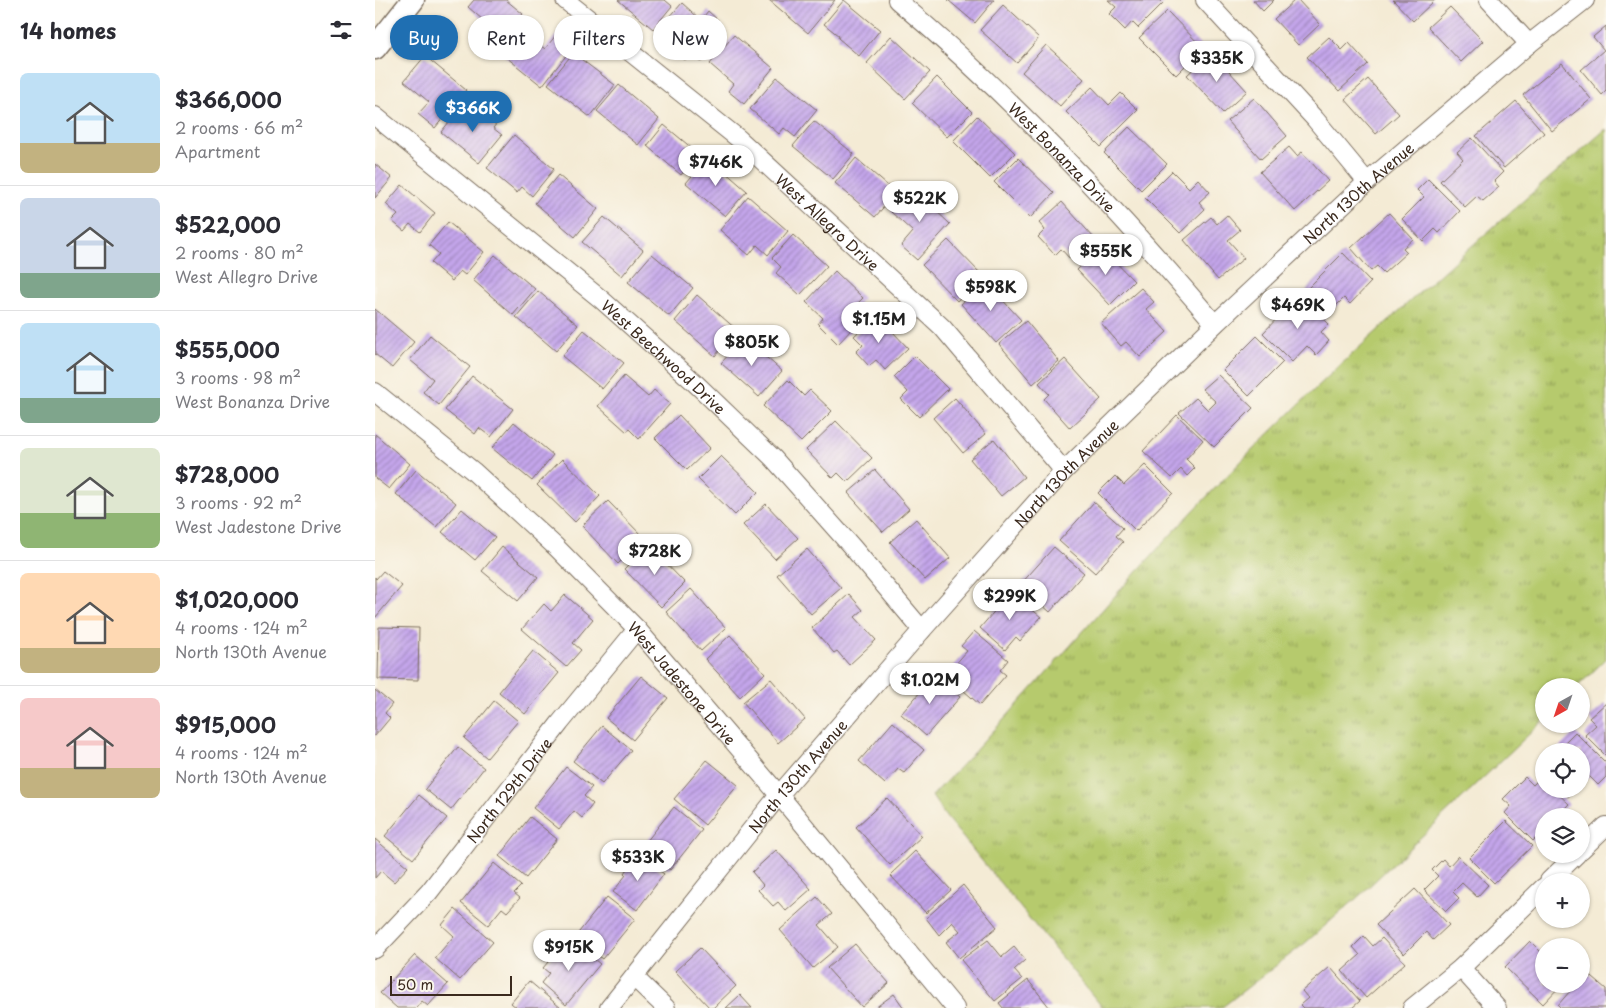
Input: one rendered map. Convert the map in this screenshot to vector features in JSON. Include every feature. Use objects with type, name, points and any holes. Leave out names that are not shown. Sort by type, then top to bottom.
[{"type":"street","points":[[375,48],[413,0]]},
{"type":"street","name":"West Allegro Drive","points":[[565,0],[739,138],[942,328],[1064,471]]},
{"type":"street","name":"West Bonanza Drive","points":[[897,0],[1003,95],[1150,247],[1215,324]]},
{"type":"street","points":[[1205,0],[1315,119],[1367,182]]},
{"type":"street","points":[[1489,0],[1529,44]]},
{"type":"street","name":"North 130th Avenue","points":[[609,1008],[779,795],[922,630],[1064,471],[1215,324],[1367,182],[1529,44],[1585,0]]},
{"type":"street","name":"West Beechwood Drive","points":[[375,116],[603,300],[693,381],[773,458],[853,548],[922,630]]},
{"type":"street","name":"West Jadestone Drive","points":[[375,392],[473,471],[556,547],[637,629],[779,795],[955,1008]]},
{"type":"street","name":"North 129th Drive","points":[[375,949],[429,892],[560,723],[637,629]]},
{"type":"street","points":[[1590,841],[1606,826]]},
{"type":"street","points":[[1557,873],[1568,863]]},
{"type":"street","points":[[1412,1008],[1461,968],[1535,896]]},
{"type":"street","points":[[1461,968],[1497,1008]]},
{"type":"street","points":[[634,977],[666,1008]]},
{"type":"green space","points":[[1606,129],[1606,659],[1586,678],[1535,678],[1535,729],[1357,898],[1304,944],[1221,1008],[1103,1008],[946,817],[932,796],[1196,508],[1245,458],[1345,361],[1500,221]]},
{"type":"building","points":[[474,0],[506,0],[523,14],[477,15],[468,7]]},
{"type":"building","points":[[618,0],[665,0],[672,6],[665,15],[653,15],[653,29],[643,21],[643,15],[636,15]]},
{"type":"building","points":[[769,0],[835,0],[808,33]]},
{"type":"building","points":[[844,0],[880,30],[859,56],[824,24]]},
{"type":"building","points":[[948,0],[994,0],[975,23]]},
{"type":"building","points":[[1108,0],[1160,0],[1163,3],[1138,28],[1132,22],[1125,30],[1109,14],[1116,7]]},
{"type":"building","points":[[1253,0],[1274,0],[1263,11]]},
{"type":"building","points":[[1295,0],[1298,0],[1320,24],[1298,45],[1274,19]]},
{"type":"building","points":[[1393,0],[1435,0],[1413,21]]},
{"type":"building","points":[[682,3],[695,15],[672,15]]},
{"type":"building","points":[[1003,5],[1039,38],[1017,63],[980,30]]},
{"type":"building","points":[[1450,7],[1483,41],[1461,62],[1428,27]]},
{"type":"building","points":[[1167,11],[1203,48],[1176,75],[1139,38]]},
{"type":"building","points":[[1606,26],[1606,91],[1602,95],[1581,70],[1604,50],[1593,37]]},
{"type":"building","points":[[734,35],[773,68],[744,104],[728,91],[733,84],[710,64],[713,60],[727,60],[727,43]]},
{"type":"building","points":[[891,36],[930,72],[905,99],[867,63]]},
{"type":"building","points":[[1329,37],[1342,50],[1349,43],[1368,64],[1339,91],[1307,57]]},
{"type":"building","points":[[554,38],[554,60],[563,60],[542,86],[510,60],[544,60],[544,48]]},
{"type":"building","points":[[1046,45],[1084,79],[1060,106],[1022,72]]},
{"type":"building","points":[[1212,52],[1247,91],[1223,113],[1187,75]]},
{"type":"building","points":[[422,60],[430,60],[466,90],[435,128],[418,114],[429,102],[404,81]]},
{"type":"building","points":[[567,60],[582,60],[615,85],[590,117],[548,84]]},
{"type":"building","points":[[1562,63],[1591,99],[1552,131],[1523,95]]},
{"type":"building","points":[[777,77],[817,110],[795,137],[784,128],[779,134],[750,109]]},
{"type":"building","points":[[937,77],[972,112],[947,137],[912,103]]},
{"type":"building","points":[[1368,79],[1399,114],[1376,134],[1345,99]]},
{"type":"building","points":[[619,85],[659,119],[638,145],[597,111]]},
{"type":"building","points":[[1092,87],[1109,105],[1121,93],[1138,110],[1101,147],[1066,112]]},
{"type":"building","points":[[1254,98],[1287,136],[1261,159],[1227,121]]},
{"type":"building","points":[[1516,101],[1544,133],[1504,168],[1476,136]]},
{"type":"building","points":[[463,105],[481,120],[487,112],[498,122],[493,128],[502,135],[479,163],[441,132]]},
{"type":"building","points":[[977,116],[1015,153],[990,178],[953,141]]},
{"type":"building","points":[[814,121],[854,154],[833,179],[793,146]]},
{"type":"building","points":[[664,125],[699,154],[681,175],[647,146]]},
{"type":"building","points":[[1129,127],[1167,164],[1141,190],[1104,153]]},
{"type":"building","points":[[514,135],[554,169],[532,196],[522,187],[517,193],[487,168]]},
{"type":"building","points":[[1472,138],[1503,172],[1494,181],[1499,187],[1483,201],[1477,196],[1465,207],[1440,181],[1463,159],[1457,152]]},
{"type":"building","points":[[1289,147],[1297,156],[1302,152],[1328,181],[1295,211],[1260,172]]},
{"type":"building","points":[[708,157],[747,191],[725,216],[686,183]]},
{"type":"building","points":[[856,158],[896,193],[875,217],[835,183]]},
{"type":"building","points":[[1018,158],[1054,193],[1030,218],[994,182]]},
{"type":"building","points":[[375,164],[392,178],[375,198]]},
{"type":"building","points":[[1172,171],[1189,188],[1198,179],[1210,192],[1199,202],[1205,209],[1180,233],[1145,198]]},
{"type":"building","points":[[558,175],[598,209],[575,237],[535,203]]},
{"type":"building","points":[[1428,179],[1460,211],[1439,233],[1435,229],[1423,241],[1402,219],[1424,197],[1417,190]]},
{"type":"building","points":[[402,185],[435,213],[420,232],[410,224],[404,231],[392,221],[398,215],[386,204]]},
{"type":"building","points":[[913,189],[950,224],[917,260],[901,246],[913,232],[891,212]]},
{"type":"building","points":[[748,196],[788,231],[768,255],[757,245],[749,255],[720,230]]},
{"type":"building","points":[[1062,202],[1094,238],[1070,259],[1061,249],[1055,255],[1038,237],[1045,230],[1039,223]]},
{"type":"building","points":[[1389,213],[1413,239],[1403,248],[1407,252],[1384,273],[1377,266],[1371,271],[1351,248]]},
{"type":"building","points":[[1227,215],[1240,230],[1228,240],[1244,258],[1218,280],[1184,240],[1211,217],[1217,224]]},
{"type":"building","points":[[604,217],[643,250],[622,276],[582,242]]},
{"type":"building","points":[[448,222],[484,252],[465,275],[460,271],[452,281],[431,263],[439,254],[429,245]]},
{"type":"building","points":[[793,235],[827,266],[800,295],[776,273],[781,267],[772,258]]},
{"type":"building","points":[[948,240],[983,276],[957,301],[922,265]]},
{"type":"building","points":[[1101,247],[1134,281],[1110,305],[1077,270]]},
{"type":"building","points":[[1343,253],[1371,282],[1350,304],[1344,298],[1329,313],[1306,290]]},
{"type":"building","points":[[652,254],[693,288],[669,316],[628,282]]},
{"type":"building","points":[[495,255],[535,289],[513,315],[473,280]]},
{"type":"building","points":[[835,271],[863,298],[858,303],[868,312],[838,344],[818,324],[823,318],[806,302]]},
{"type":"building","points":[[986,282],[1021,320],[996,343],[961,304]]},
{"type":"building","points":[[1141,288],[1154,302],[1146,309],[1167,332],[1140,357],[1126,342],[1121,346],[1101,323]]},
{"type":"building","points":[[538,291],[578,325],[556,351],[516,317]]},
{"type":"building","points":[[697,295],[737,330],[715,356],[675,321]]},
{"type":"building","points":[[1299,295],[1329,324],[1321,332],[1329,341],[1316,355],[1307,346],[1292,362],[1263,333]]},
{"type":"building","points":[[375,309],[414,342],[392,368],[375,354]]},
{"type":"building","points":[[877,315],[908,348],[885,370],[876,360],[869,366],[856,352],[863,345],[854,336]]},
{"type":"building","points":[[1026,321],[1059,361],[1033,384],[999,344]]},
{"type":"building","points":[[584,330],[624,363],[602,389],[562,356]]},
{"type":"building","points":[[430,335],[470,367],[439,405],[423,392],[433,379],[410,360]]},
{"type":"building","points":[[1257,336],[1283,362],[1249,396],[1223,370]]},
{"type":"building","points":[[744,338],[782,371],[759,397],[721,363]]},
{"type":"building","points":[[915,356],[948,389],[919,417],[901,399],[908,392],[894,377]]},
{"type":"building","points":[[1065,359],[1101,399],[1070,428],[1044,399],[1049,394],[1039,383]]},
{"type":"building","points":[[1218,375],[1253,408],[1214,447],[1179,413],[1196,398],[1208,410],[1216,402],[1202,389]]},
{"type":"building","points":[[472,376],[513,409],[491,437],[479,428],[475,434],[445,410]]},
{"type":"building","points":[[624,376],[648,397],[654,390],[670,404],[639,439],[629,429],[627,432],[598,406]]},
{"type":"building","points":[[788,380],[804,396],[810,390],[832,411],[801,442],[763,406]]},
{"type":"building","points":[[955,398],[986,434],[963,453],[933,418]]},
{"type":"building","points":[[679,415],[710,448],[687,470],[655,438]]},
{"type":"building","points":[[1177,415],[1203,440],[1186,459],[1195,468],[1187,476],[1181,469],[1172,478],[1143,451]]},
{"type":"building","points":[[836,421],[872,458],[847,482],[838,473],[833,478],[806,450]]},
{"type":"building","points":[[514,422],[553,455],[532,481],[492,448]]},
{"type":"building","points":[[375,434],[410,464],[389,489],[375,478]]},
{"type":"building","points":[[994,439],[1024,477],[1001,496],[970,459]]},
{"type":"building","points":[[721,456],[758,492],[735,515],[698,479]]},
{"type":"building","points":[[562,459],[600,496],[575,522],[537,485]]},
{"type":"building","points":[[1145,465],[1173,493],[1136,531],[1098,493],[1115,476],[1124,485]]},
{"type":"building","points":[[416,470],[456,503],[436,527],[396,494]]},
{"type":"building","points":[[875,470],[909,509],[883,532],[848,493]]},
{"type":"building","points":[[608,501],[644,538],[618,564],[582,526]]},
{"type":"building","points":[[1094,502],[1123,528],[1116,536],[1123,542],[1095,573],[1059,541]]},
{"type":"building","points":[[766,504],[798,538],[775,559],[743,525]]},
{"type":"building","points":[[462,509],[495,537],[475,560],[442,532]]},
{"type":"building","points":[[916,519],[950,558],[925,580],[890,542]]},
{"type":"building","points":[[648,545],[685,583],[661,607],[624,569]]},
{"type":"building","points":[[502,547],[538,577],[518,601],[482,571]]},
{"type":"building","points":[[1054,547],[1084,573],[1050,612],[1020,585]]},
{"type":"building","points":[[807,549],[841,588],[811,614],[777,575]]},
{"type":"building","points":[[383,571],[402,586],[375,618],[375,577],[376,579]]},
{"type":"building","points":[[691,589],[726,628],[701,651],[666,612]]},
{"type":"building","points":[[1011,592],[1041,617],[1020,641],[1016,637],[1005,650],[980,628]]},
{"type":"building","points":[[849,594],[863,610],[855,617],[876,640],[849,665],[837,651],[834,653],[812,628]]},
{"type":"building","points":[[565,595],[593,619],[573,643],[581,650],[566,667],[522,629],[544,604],[551,611]]},
{"type":"building","points":[[379,627],[419,628],[418,680],[378,679]]},
{"type":"building","points":[[974,631],[1008,660],[1000,670],[1006,675],[980,705],[946,675],[967,651],[961,646]]},
{"type":"building","points":[[730,635],[765,673],[740,697],[705,659]]},
{"type":"building","points":[[533,651],[559,673],[525,714],[499,692]]},
{"type":"building","points":[[935,675],[960,697],[926,736],[901,714]]},
{"type":"building","points":[[641,676],[668,698],[633,740],[606,718]]},
{"type":"building","points":[[771,679],[805,719],[778,743],[743,702]]},
{"type":"building","points":[[375,690],[392,704],[385,713],[390,718],[375,736]]},
{"type":"building","points":[[494,701],[518,721],[487,758],[464,738]]},
{"type":"building","points":[[1606,703],[1606,756],[1585,735],[1590,733],[1590,730],[1596,725],[1590,717]]},
{"type":"building","points":[[893,722],[924,750],[904,773],[898,769],[885,784],[859,761]]},
{"type":"building","points":[[602,726],[631,750],[602,784],[573,761]]},
{"type":"building","points":[[1576,733],[1586,743],[1564,743]]},
{"type":"building","points":[[458,747],[484,768],[451,810],[425,789]]},
{"type":"building","points":[[1590,747],[1606,763],[1606,777],[1598,785],[1590,777]]},
{"type":"building","points":[[707,760],[738,785],[705,825],[674,799]]},
{"type":"building","points":[[566,767],[592,787],[584,796],[593,804],[582,818],[574,811],[559,829],[533,808]]},
{"type":"building","points":[[1525,777],[1533,785],[1535,783],[1535,798],[1563,798],[1569,804],[1565,808],[1535,808],[1535,839],[1533,841],[1505,813],[1511,806],[1503,799]]},
{"type":"building","points":[[419,795],[447,818],[413,859],[385,836]]},
{"type":"building","points":[[887,798],[922,836],[890,865],[856,827]]},
{"type":"building","points":[[674,807],[702,830],[670,870],[642,847]]},
{"type":"building","points":[[530,817],[557,839],[526,878],[499,856]]},
{"type":"building","points":[[1506,821],[1532,846],[1494,883],[1469,858]]},
{"type":"building","points":[[375,839],[408,867],[394,882],[381,871],[375,878]]},
{"type":"building","points":[[776,850],[811,889],[786,911],[778,902],[773,906],[758,890],[763,885],[752,872]]},
{"type":"building","points":[[915,851],[951,890],[926,913],[890,875]]},
{"type":"building","points":[[638,854],[664,874],[637,910],[613,892],[626,875],[624,873]]},
{"type":"building","points":[[1458,856],[1488,885],[1477,897],[1462,883],[1453,892],[1459,898],[1446,911],[1424,890],[1438,876],[1432,870],[1443,859],[1449,866]]},
{"type":"building","points":[[494,863],[521,886],[514,893],[520,898],[507,912],[502,908],[488,925],[461,903]]},
{"type":"building","points":[[963,885],[997,927],[959,958],[946,942],[960,931],[952,922],[939,935],[926,918]]},
{"type":"building","points":[[1415,889],[1449,925],[1433,940],[1426,932],[1404,954],[1376,925]]},
{"type":"building","points":[[607,897],[635,919],[602,959],[575,937]]},
{"type":"building","points":[[817,897],[832,914],[819,925],[838,947],[813,968],[780,930]]},
{"type":"building","points":[[455,909],[493,942],[460,980],[435,958],[454,936],[442,925]]},
{"type":"building","points":[[1364,936],[1373,946],[1382,938],[1405,963],[1366,998],[1342,971],[1360,955],[1353,947]]},
{"type":"building","points":[[988,940],[1002,957],[1014,947],[1025,960],[1014,970],[1022,979],[995,1001],[961,960]]},
{"type":"building","points":[[1530,941],[1535,946],[1535,993],[1553,993],[1543,1004],[1505,967]]},
{"type":"building","points":[[574,943],[600,964],[566,1005],[541,983],[549,973],[543,968],[559,949],[565,953]]},
{"type":"building","points":[[855,944],[889,983],[862,1007],[827,968]]},
{"type":"building","points":[[700,948],[736,986],[713,1008],[710,1008],[675,971]]},
{"type":"building","points":[[415,955],[448,984],[428,1006],[422,1001],[416,1008],[397,1008],[380,993]]},
{"type":"building","points":[[1330,967],[1360,1001],[1352,1008],[1303,1008],[1300,1005],[1308,998],[1302,991]]},
{"type":"building","points":[[1590,975],[1606,989],[1606,1008],[1561,1008],[1558,1005],[1568,993],[1590,993]]},
{"type":"building","points":[[1028,980],[1050,1008],[1003,1008],[999,1003]]},
{"type":"building","points":[[529,981],[561,1008],[517,1008],[511,1003]]},
{"type":"building","points":[[894,994],[904,1008],[875,1008]]},
{"type":"building","points":[[740,995],[752,1008],[726,1008]]}]
